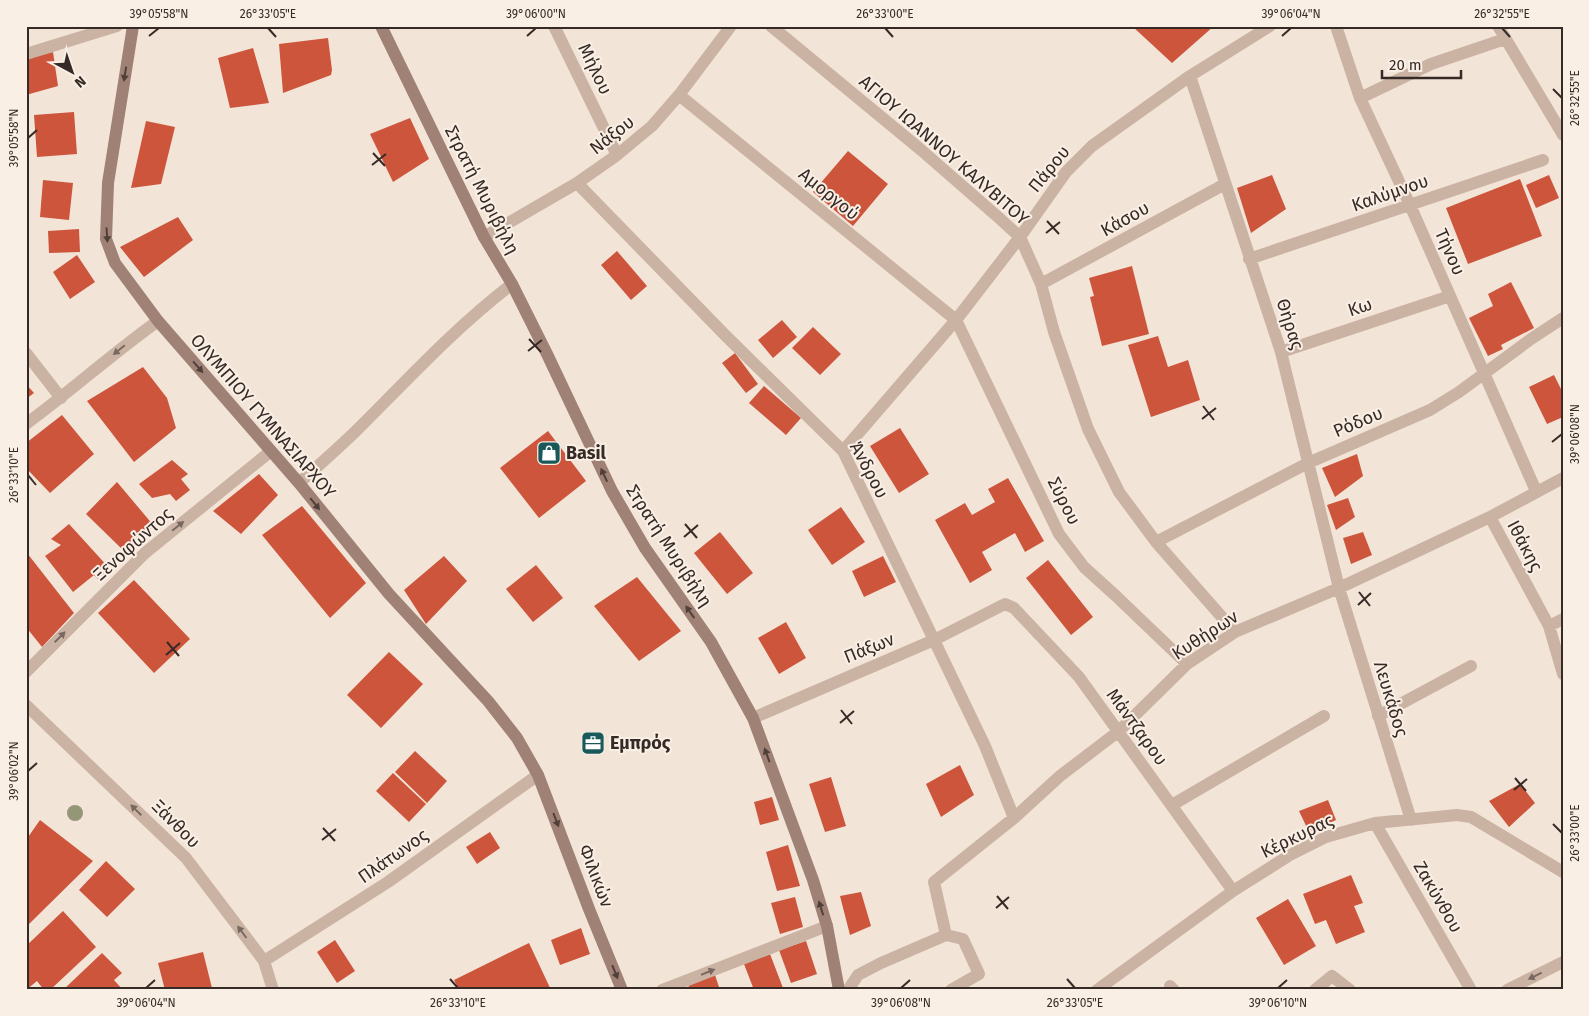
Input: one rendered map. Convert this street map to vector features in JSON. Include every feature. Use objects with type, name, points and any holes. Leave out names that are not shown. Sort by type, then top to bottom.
[{"type":"main road","name":"ΟΛΥΜΠΙΟΥ ΓΥΜΝΑΣΙΑΡΧΟΥ","points":[[133,26],[108,183],[106,239],[115,263],[158,321],[299,483],[390,594],[488,701],[517,738],[538,775]]},
{"type":"main road","name":"Στρατή Μυριβήλη","points":[[381,26],[484,237],[512,284],[612,491],[644,548],[711,642],[753,718],[827,926],[839,990]]},
{"type":"main road","name":"Φιλικών","points":[[538,775],[622,990]]},
{"type":"street","points":[[26,54],[117,26]]},
{"type":"street","name":"Μήλου","points":[[554,26],[617,155]]},
{"type":"street","name":"Νάξου","points":[[484,237],[577,183],[617,155],[652,126],[679,95],[731,26]]},
{"type":"street","name":"ΑΓΙΟΥ ΙΩΑΝΝΟΥ ΚΑΛΥΒΙΤΟΥ","points":[[772,26],[927,155],[1020,238],[1041,284],[1054,332],[1088,429],[1119,492],[1156,542],[1235,632]]},
{"type":"street","name":"Πάρου","points":[[843,451],[956,320],[1020,238],[1066,172],[1092,146],[1190,76],[1270,26]]},
{"type":"street","name":"Τήνου","points":[[1336,26],[1360,98],[1410,205],[1536,491]]},
{"type":"street","points":[[1498,26],[1563,135]]},
{"type":"street","points":[[1360,98],[1431,64],[1505,39]]},
{"type":"street","name":"Θήρας","points":[[1190,76],[1224,184],[1281,352],[1339,588]]},
{"type":"street","name":"Αμοργού","points":[[679,95],[956,320]]},
{"type":"street","name":"Καλύμνου","points":[[1249,259],[1543,160]]},
{"type":"street","name":"Άνδρου","points":[[577,183],[725,335],[843,451],[985,746],[1014,818]]},
{"type":"street","name":"Κάσου","points":[[1041,284],[1224,184]]},
{"type":"street","points":[[299,483],[361,427],[410,376],[484,306],[512,284]]},
{"type":"street","name":"Κω","points":[[1281,352],[1450,296]]},
{"type":"street","name":"Ρόδου","points":[[1156,542],[1308,462],[1430,410],[1563,318]]},
{"type":"street","name":"Σύρου","points":[[956,320],[1059,534],[1084,568],[1187,664]]},
{"type":"street","points":[[26,424],[62,398],[122,346],[158,321]]},
{"type":"street","points":[[26,354],[62,398]]},
{"type":"street","name":"Ξενοφώντος","points":[[26,672],[145,553],[271,451]]},
{"type":"street","name":"Κυθήρων","points":[[946,935],[934,882],[1014,818],[1060,776],[1119,731],[1187,664],[1235,632],[1339,588],[1490,517],[1563,478]]},
{"type":"street","name":"Ιθάκης","points":[[1490,517],[1548,626],[1563,674]]},
{"type":"street","name":"Λευκάδος","points":[[1339,588],[1411,820]]},
{"type":"street","name":"Μάντζαρου","points":[[997,607],[1005,604],[1014,608],[1079,677],[1233,891]]},
{"type":"street","name":"Πάξων","points":[[753,718],[934,640],[997,607]]},
{"type":"street","points":[[1548,626],[1563,619]]},
{"type":"street","points":[[1378,716],[1470,666]]},
{"type":"street","name":"Ξάνθου","points":[[26,705],[186,858],[264,961],[273,990]]},
{"type":"street","points":[[1172,805],[1324,716]]},
{"type":"street","name":"Πλάτωνος","points":[[264,961],[388,882],[538,775]]},
{"type":"street","name":"Κέρκυρας","points":[[1097,990],[1233,891],[1290,855],[1319,841],[1375,823],[1457,816],[1471,817],[1563,872]]},
{"type":"street","name":"Ζακύνθου","points":[[1375,823],[1471,990]]},
{"type":"street","points":[[662,990],[827,926]]},
{"type":"street","points":[[848,990],[858,975],[881,962],[946,935],[963,939],[979,974],[952,990]]},
{"type":"street","points":[[1507,990],[1563,962]]},
{"type":"street","points":[[1315,990],[1332,976],[1350,990]]},
{"type":"building","points":[[1132,26],[1214,26],[1172,63]]},
{"type":"building","points":[[328,38],[331,75],[283,93],[279,44]]},
{"type":"building","points":[[253,48],[269,103],[230,108],[218,58]]},
{"type":"building","points":[[53,52],[58,86],[26,95],[26,59]]},
{"type":"building","points":[[74,112],[77,154],[37,157],[34,115]]},
{"type":"building","points":[[410,118],[429,159],[393,182],[370,134]]},
{"type":"building","points":[[146,121],[175,127],[161,184],[131,188]]},
{"type":"building","points":[[848,151],[888,184],[853,226],[813,192]]},
{"type":"building","points":[[1272,175],[1286,209],[1251,233],[1237,188]]},
{"type":"building","points":[[1549,175],[1559,198],[1536,208],[1526,185]]},
{"type":"building","points":[[1520,179],[1542,236],[1468,264],[1446,208]]},
{"type":"building","points":[[43,180],[73,183],[69,220],[40,217]]},
{"type":"building","points":[[178,217],[193,240],[144,277],[120,247]]},
{"type":"building","points":[[79,229],[80,252],[49,253],[48,231]]},
{"type":"building","points":[[617,251],[647,286],[631,300],[601,265]]},
{"type":"building","points":[[77,255],[95,282],[70,299],[53,272]]},
{"type":"building","points":[[1132,266],[1149,334],[1102,346],[1090,297],[1094,296],[1089,278]]},
{"type":"building","points":[[1511,282],[1534,328],[1501,345],[1503,349],[1488,356],[1469,318],[1493,306],[1488,294]]},
{"type":"building","points":[[782,320],[797,337],[773,358],[758,340]]},
{"type":"building","points":[[813,327],[841,354],[820,375],[792,348]]},
{"type":"building","points":[[1158,336],[1168,367],[1188,360],[1200,400],[1151,417],[1128,345]]},
{"type":"building","points":[[735,353],[758,384],[746,393],[722,363]]},
{"type":"building","points":[[143,367],[167,398],[176,428],[134,462],[87,401]]},
{"type":"building","points":[[1554,375],[1563,393],[1563,417],[1547,424],[1529,387]]},
{"type":"building","points":[[26,384],[34,393],[26,399]]},
{"type":"building","points":[[764,386],[801,418],[786,435],[749,403]]},
{"type":"building","points":[[62,415],[94,454],[50,493],[26,468],[26,443]]},
{"type":"building","points":[[900,428],[929,474],[899,493],[870,446]]},
{"type":"building","points":[[548,431],[586,481],[539,518],[500,468]]},
{"type":"building","points":[[1357,454],[1363,476],[1335,497],[1322,468]]},
{"type":"building","points":[[172,460],[188,474],[181,479],[190,490],[176,501],[170,494],[152,498],[139,484]]},
{"type":"building","points":[[259,474],[278,495],[241,534],[213,511]]},
{"type":"building","points":[[1008,478],[1044,541],[1025,552],[1015,533],[982,552],[992,570],[970,583],[935,520],[965,503],[972,515],[995,502],[988,489]]},
{"type":"building","points":[[117,482],[154,526],[125,552],[86,514]]},
{"type":"building","points":[[1348,498],[1355,517],[1336,530],[1327,505]]},
{"type":"building","points":[[302,506],[366,583],[330,618],[262,535]]},
{"type":"building","points":[[841,507],[865,542],[832,565],[808,530]]},
{"type":"building","points":[[69,524],[110,569],[99,580],[94,575],[73,592],[45,556],[61,545],[51,539]]},
{"type":"building","points":[[720,532],[753,573],[727,594],[694,553]]},
{"type":"building","points":[[1363,532],[1372,555],[1351,564],[1343,538]]},
{"type":"building","points":[[27,553],[74,613],[42,647],[26,627]]},
{"type":"building","points":[[444,556],[467,581],[426,624],[404,590]]},
{"type":"building","points":[[883,556],[896,582],[864,597],[852,571]]},
{"type":"building","points":[[1048,560],[1093,617],[1071,635],[1026,578]]},
{"type":"building","points":[[536,565],[563,598],[533,622],[506,589]]},
{"type":"building","points":[[637,577],[681,631],[639,661],[594,606]]},
{"type":"building","points":[[134,580],[190,639],[154,673],[98,613]]},
{"type":"building","points":[[786,622],[806,658],[779,674],[758,638]]},
{"type":"building","points":[[389,652],[423,684],[381,728],[347,695]]},
{"type":"building","points":[[415,751],[447,781],[427,803],[395,772]]},
{"type":"building","points":[[960,765],[974,795],[941,817],[926,784]]},
{"type":"building","points":[[393,773],[426,804],[409,822],[376,791]]},
{"type":"building","points":[[831,777],[846,826],[825,832],[809,784]]},
{"type":"building","points":[[1520,784],[1535,803],[1509,827],[1489,801]]},
{"type":"building","points":[[772,797],[779,820],[760,825],[754,802]]},
{"type":"building","points":[[1328,800],[1336,820],[1309,832],[1299,811]]},
{"type":"building","points":[[40,820],[93,861],[26,927],[26,840]]},
{"type":"building","points":[[490,832],[500,848],[477,864],[466,847]]},
{"type":"building","points":[[788,845],[800,886],[777,891],[766,852]]},
{"type":"building","points":[[106,861],[135,889],[107,917],[79,890]]},
{"type":"building","points":[[1351,875],[1363,903],[1354,906],[1365,932],[1336,944],[1326,920],[1315,924],[1303,894]]},
{"type":"building","points":[[861,892],[871,926],[850,935],[840,896]]},
{"type":"building","points":[[795,897],[803,927],[780,934],[771,903]]},
{"type":"building","points":[[1288,899],[1316,946],[1284,965],[1256,918]]},
{"type":"building","points":[[63,911],[96,947],[50,990],[44,990],[37,981],[26,990],[26,946]]},
{"type":"building","points":[[581,928],[590,954],[560,965],[551,940]]},
{"type":"building","points":[[335,940],[355,971],[337,983],[317,952]]},
{"type":"building","points":[[806,941],[817,974],[791,983],[779,950]]},
{"type":"building","points":[[529,943],[551,990],[459,990],[454,980]]},
{"type":"building","points":[[203,952],[212,988],[165,990],[158,963]]},
{"type":"building","points":[[102,953],[122,973],[114,980],[123,990],[63,990]]},
{"type":"building","points":[[770,954],[783,988],[778,990],[754,990],[744,964]]},
{"type":"building","points":[[715,975],[720,990],[690,990],[688,985]]},
{"type":"place","name":"Basil","points":[[549,453]]},
{"type":"place","name":"Εμπρός","points":[[593,743]]}]
